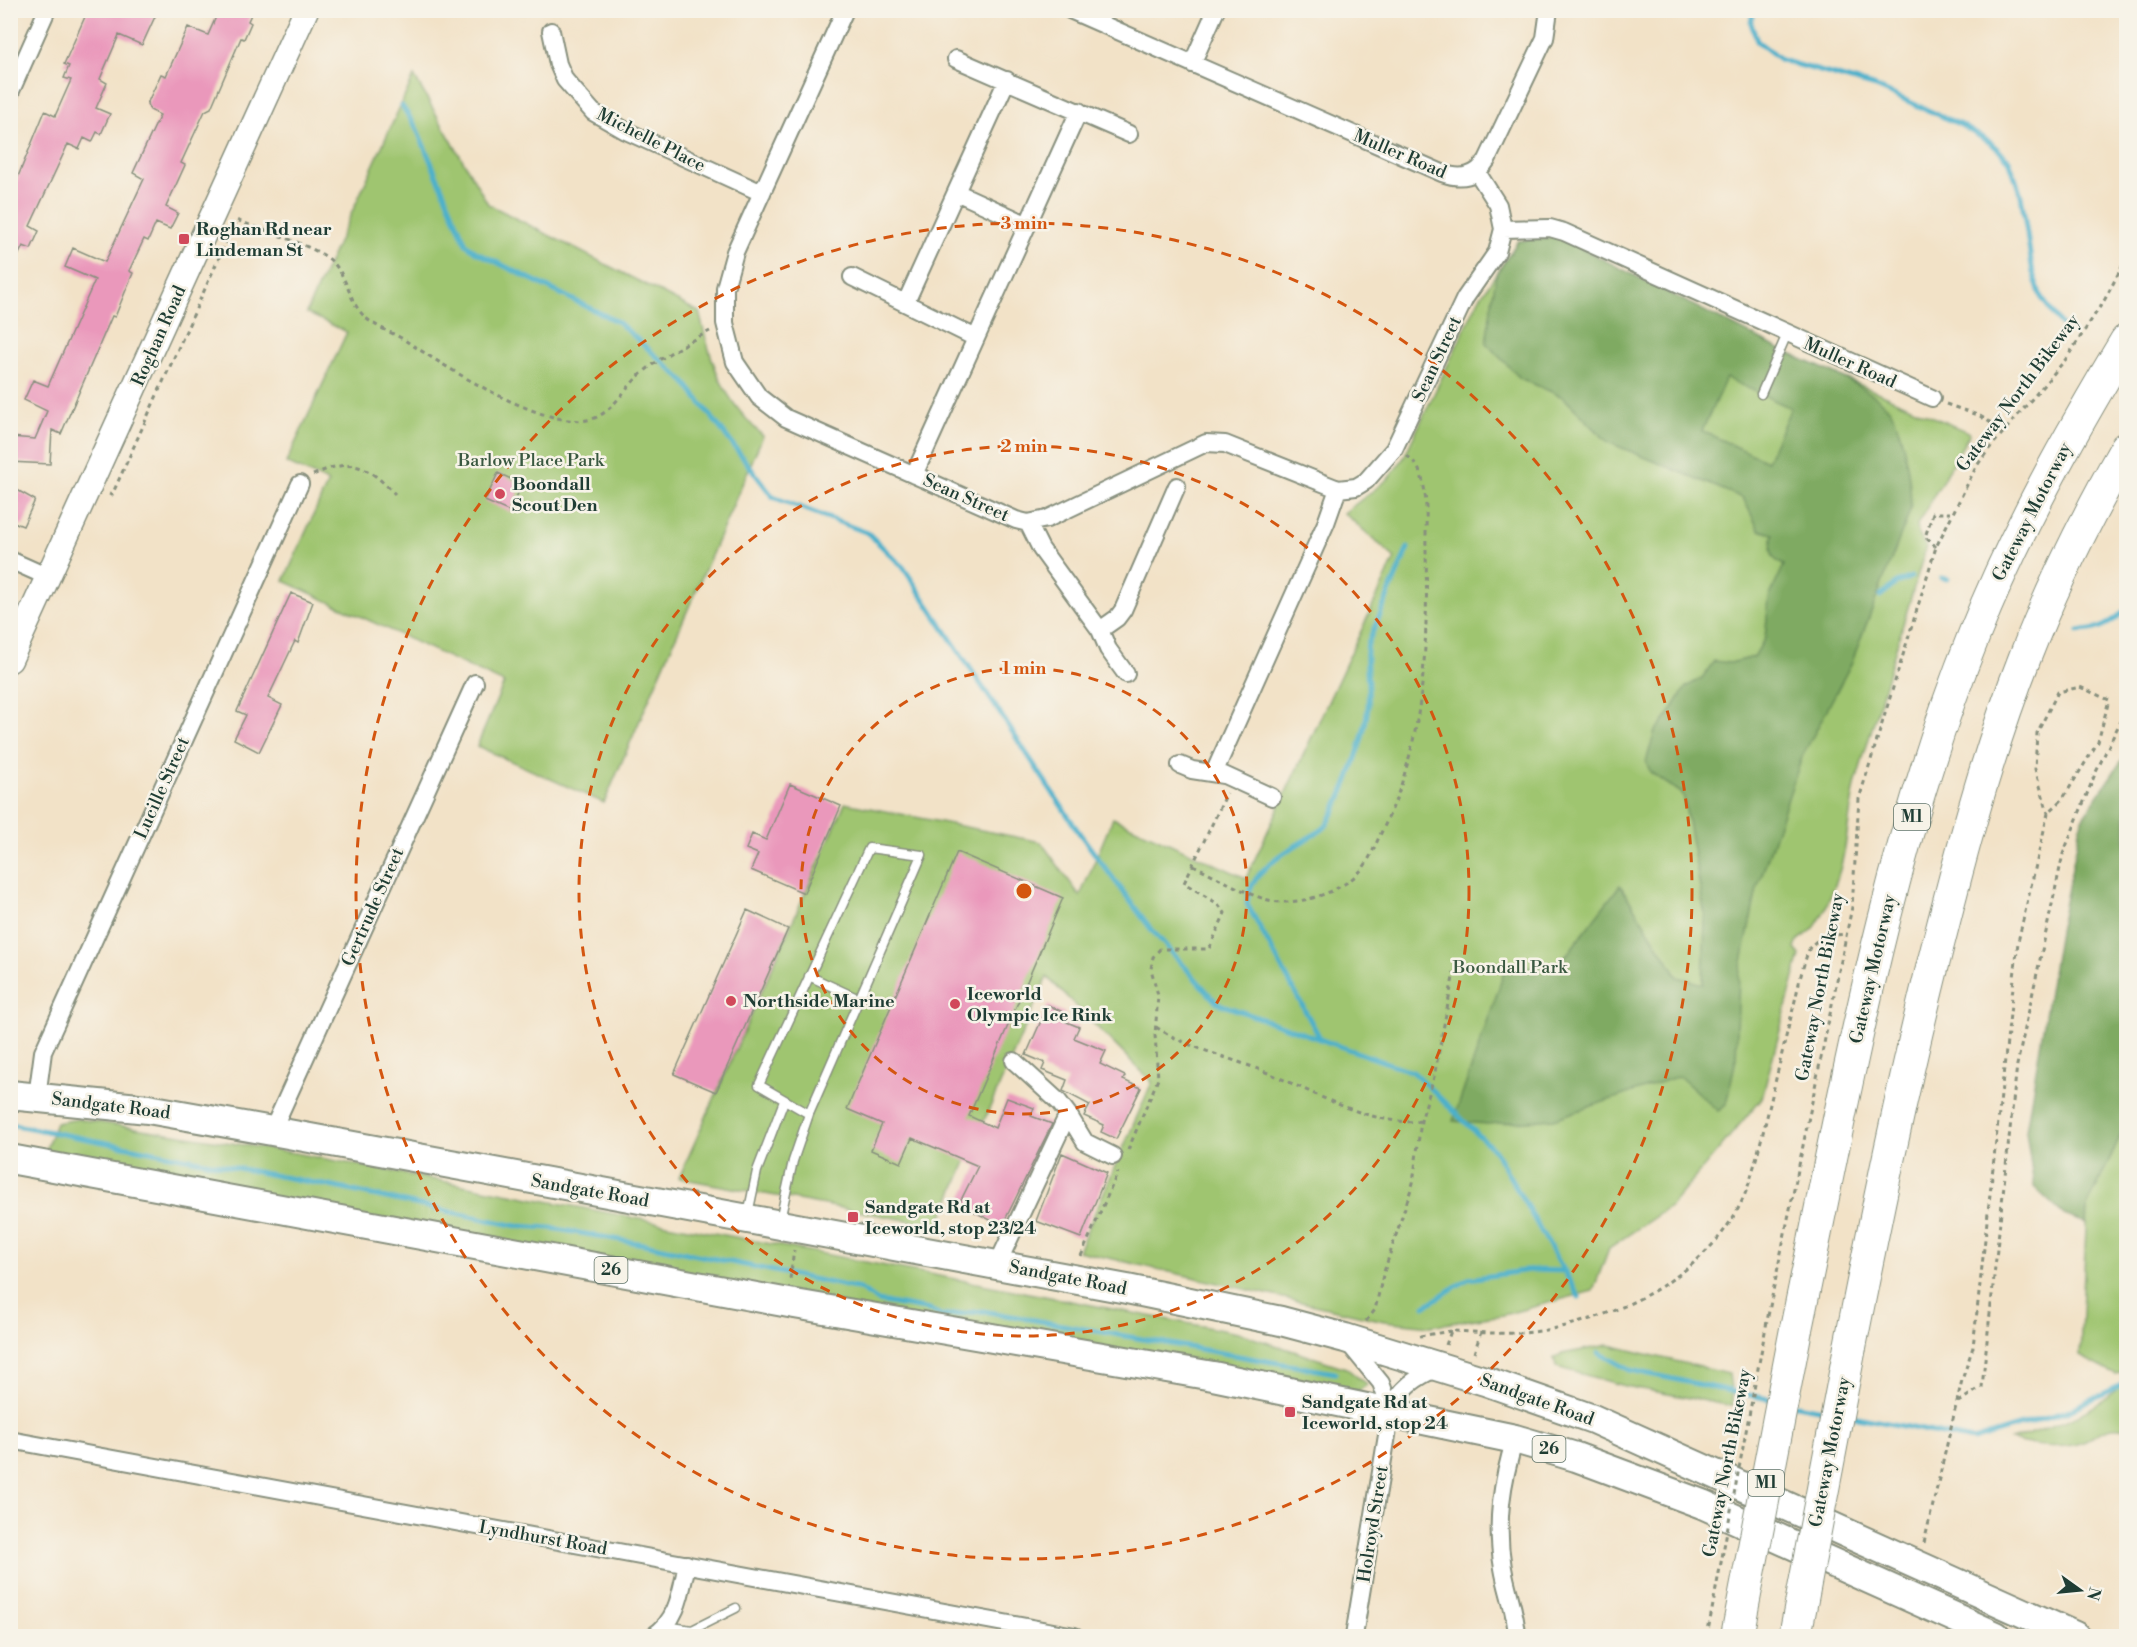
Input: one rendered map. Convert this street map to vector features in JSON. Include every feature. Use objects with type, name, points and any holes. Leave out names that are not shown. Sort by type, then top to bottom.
[{"type":"highway","name":"Gateway Motorway","points":[[1737,1636],[1782,1323],[1906,836],[1942,720],[1974,635],[2024,523],[2077,422],[2127,341]]},
{"type":"highway","name":"Gateway Motorway","points":[[1795,1636],[1850,1347],[1913,1042],[1962,849],[1991,749],[2025,656],[2067,561],[2127,448]]},
{"type":"highway","name":"Sandgate Road","points":[[24,1096],[148,1109],[747,1220],[787,1234],[997,1264],[1229,1309],[1354,1330],[1441,1359],[1593,1419],[2075,1636]]},
{"type":"highway","name":"26","points":[[10,1160],[789,1303],[1190,1372],[1391,1411],[1515,1439],[1576,1457],[1702,1504],[1996,1636]]},
{"type":"main road","name":"Roghan Road","points":[[10,660],[306,10]]},
{"type":"street","points":[[10,93],[47,10]]},
{"type":"street","name":"Sean Street","points":[[844,10],[728,272],[725,323],[735,362],[759,397],[786,418],[1005,516],[1028,523],[1047,519],[1206,443],[1225,444],[1338,489],[1356,487],[1366,481],[1395,449],[1465,298],[1497,252],[1503,229]]},
{"type":"street","name":"Muller Road","points":[[1070,10],[1442,173],[1464,177],[1477,172]]},
{"type":"street","points":[[1192,64],[1216,10]]},
{"type":"street","points":[[1503,229],[1498,205],[1477,172],[1487,160],[1545,38],[1549,10]]},
{"type":"street","name":"Michelle Place","points":[[551,31],[558,64],[565,80],[593,112],[626,131],[762,193]]},
{"type":"street","points":[[956,59],[1129,134]]},
{"type":"street","points":[[906,302],[1007,80]]},
{"type":"street","points":[[914,475],[1079,111]]},
{"type":"street","points":[[956,192],[1028,225]]},
{"type":"street","name":"Muller Road","points":[[1503,229],[1550,228],[1564,232],[1932,398]]},
{"type":"street","points":[[852,277],[976,338]]},
{"type":"street","name":"Lucille Street","points":[[24,1096],[300,484]]},
{"type":"street","points":[[1100,630],[1117,618],[1123,610],[1177,486]]},
{"type":"street","points":[[1214,773],[1326,523],[1338,489]]},
{"type":"street","points":[[1028,523],[1041,549],[1100,630],[1108,649],[1126,674]]},
{"type":"street","points":[[10,560],[48,577]]},
{"type":"street","name":"Gertrude Street","points":[[272,1131],[475,683]]},
{"type":"street","points":[[1180,765],[1192,770],[1233,778],[1272,797]]},
{"type":"street","points":[[1014,1061],[1059,1102],[1085,1142],[1119,1161]]},
{"type":"street","points":[[997,1264],[1068,1114]]},
{"type":"street","points":[[1354,1330],[1388,1396],[1391,1411]]},
{"type":"street","points":[[1391,1411],[1396,1397],[1404,1388],[1441,1359]]},
{"type":"street","name":"Holroyd Street","points":[[1354,1636],[1391,1411]]},
{"type":"street","points":[[1515,1439],[1502,1485],[1499,1509],[1503,1570],[1514,1605],[1517,1636]]},
{"type":"street","name":"Lyndhurst Road","points":[[10,1440],[1075,1636]]},
{"type":"street","points":[[659,1631],[678,1604],[687,1564]]},
{"type":"lane","points":[[1761,394],[1787,334]]},
{"type":"lane","points":[[787,1234],[793,1161],[809,1114],[861,1000],[922,855],[869,849],[759,1085],[809,1114]]},
{"type":"lane","points":[[809,976],[861,1000]]},
{"type":"lane","points":[[747,1220],[757,1171],[784,1101]]},
{"type":"lane","points":[[659,1631],[692,1630],[736,1608]]},
{"type":"path","points":[[112,495],[236,220],[325,256],[342,272],[355,306],[367,319],[455,374],[542,414],[563,421],[586,421],[600,416],[640,375],[676,348],[725,323]]},
{"type":"path","name":"Gateway North Bikeway","points":[[1707,1636],[1782,1323],[1854,889],[1859,799],[1936,547],[1951,514],[1976,467],[2066,359],[2105,299],[2127,259]]},
{"type":"path","points":[[1932,398],[1980,416],[2004,431]]},
{"type":"path","points":[[1193,865],[1264,898],[1280,902],[1300,901],[1319,896],[1352,878],[1363,868],[1370,855],[1403,785],[1422,690],[1426,632],[1425,504],[1422,471],[1414,460],[1395,449]]},
{"type":"path","points":[[300,484],[337,464],[358,466],[377,475],[395,494]]},
{"type":"path","points":[[1936,547],[1925,537],[1931,515],[1937,511],[1951,514]]},
{"type":"path","points":[[10,582],[16,596],[13,601]]},
{"type":"path","points":[[1919,1565],[1946,1455],[1953,1416],[1973,1347],[2018,942],[2048,813],[2035,769],[2037,733],[2058,692],[2080,687],[2109,700],[2097,742],[2062,800],[2048,813]]},
{"type":"path","points":[[1958,1402],[1982,1387],[2017,1065],[2063,854],[2095,774],[2127,710]]},
{"type":"path","points":[[1081,1256],[1119,1161],[1158,1079],[1156,1027],[1158,995],[1151,969],[1153,957],[1160,949],[1173,947],[1209,949],[1225,913],[1218,904],[1184,883],[1233,778]]},
{"type":"path","points":[[1441,1359],[1451,1331],[1533,1332],[1593,1318],[1618,1308],[1667,1282],[1705,1252],[1728,1224],[1749,1181],[1810,947],[1822,936],[1847,934]]},
{"type":"path","points":[[1354,1330],[1375,1310],[1383,1275],[1413,1183],[1421,1121],[1434,1077],[1454,972]]},
{"type":"path","points":[[1156,1027],[1192,1048],[1266,1072],[1368,1114],[1406,1123],[1421,1121]]},
{"type":"path","points":[[787,1234],[792,1269],[789,1284]]},
{"type":"green space","name":"Barlow Place Park","points":[[414,76],[488,204],[699,312],[720,380],[737,407],[763,436],[604,803],[477,746],[504,683],[284,581],[328,482],[286,463],[347,332],[306,313]]},
{"type":"green space","name":"Boondall Park","points":[[1557,236],[1779,349],[1970,433],[1917,525],[1918,533],[1926,547],[1856,782],[1841,865],[1821,916],[1813,929],[1796,945],[1795,949],[1800,955],[1762,1098],[1671,1206],[1609,1248],[1593,1291],[1503,1315],[1430,1326],[1384,1321],[1078,1251],[1152,1082],[1047,977],[938,1226],[679,1178],[845,803],[1041,842],[1080,896],[1113,818],[1246,878],[1395,558],[1344,513],[1388,479],[1403,459],[1479,299],[1518,241]]},
{"type":"green space","points":[[1557,236],[1777,348],[1853,383],[1880,400],[1889,409],[1903,443],[1911,501],[1910,511],[1851,664],[1802,757],[1757,889],[1739,976],[1736,1059],[1726,1105],[1718,1111],[1679,1076],[1554,1119],[1488,1124],[1453,1121],[1506,967],[1558,966],[1620,885],[1678,977],[1703,984],[1705,915],[1683,794],[1651,773],[1646,762],[1655,731],[1668,716],[1686,687],[1702,678],[1714,661],[1730,663],[1754,657],[1765,638],[1769,598],[1784,565],[1773,556],[1771,544],[1773,534],[1759,530],[1743,498],[1608,442],[1563,397],[1520,378],[1486,343],[1496,275],[1518,241]],"holes":[[[1726,378],[1791,408],[1767,461],[1702,431]]]},
{"type":"green space","points":[[2126,754],[2126,1124],[2087,1207],[2086,1223],[2064,1215],[2034,1187],[2026,1131],[2059,931],[2082,819]]},
{"type":"green space","points":[[78,1119],[295,1153],[1238,1333],[1346,1368],[1367,1385],[1360,1390],[1338,1394],[66,1165],[46,1149],[56,1123]]},
{"type":"green space","points":[[2126,1124],[2126,1372],[2116,1375],[2080,1356],[2087,1207]]},
{"type":"green space","points":[[1609,1345],[1729,1374],[1733,1406],[1625,1386],[1556,1367],[1554,1358],[1562,1354]]},
{"type":"green space","points":[[2126,1382],[2126,1430],[2112,1428],[2080,1443],[2057,1447],[2011,1440],[2058,1424],[2086,1411]]},
{"type":"building","points":[[88,10],[158,10],[142,45],[119,35],[100,79],[107,83],[96,108],[110,114],[101,134],[97,132],[92,142],[84,138],[79,149],[68,144],[30,226],[39,231],[31,249],[23,246],[10,272],[10,196],[45,111],[55,116],[71,80],[64,78],[69,66],[64,64]]},
{"type":"building","points":[[219,10],[253,10],[248,21],[251,23],[244,39],[241,38],[211,108],[205,111],[181,163],[185,165],[166,207],[178,213],[170,229],[156,223],[148,241],[144,239],[129,271],[133,273],[115,317],[112,316],[61,434],[52,430],[50,464],[10,462],[10,437],[35,439],[47,411],[24,400],[33,380],[48,386],[95,280],[65,267],[73,248],[105,262],[144,179],[133,173],[160,115],[150,110],[147,104],[161,74],[166,76],[188,27],[208,35]]},
{"type":"building","name":"Boondall Scout Den","points":[[498,473],[522,484],[510,512],[485,501]]},
{"type":"building","points":[[10,486],[35,500],[23,526],[13,522],[10,527]]},
{"type":"building","points":[[291,593],[313,602],[298,643],[295,641],[268,698],[282,705],[259,752],[234,739],[246,715],[237,711]]},
{"type":"building","points":[[790,784],[841,806],[804,893],[751,870],[758,854],[746,849],[752,834],[766,840]]},
{"type":"building","name":"Iceworld Olympic Ice Rink","points":[[957,852],[1063,898],[969,1116],[995,1128],[1007,1098],[1034,1108],[1031,1116],[1052,1124],[1002,1226],[959,1204],[978,1166],[912,1138],[901,1163],[871,1150],[882,1124],[847,1109]]},
{"type":"building","name":"Northside Marine","points":[[747,910],[788,929],[716,1092],[674,1074]]},
{"type":"building","points":[[1048,1005],[1065,1013],[1062,1020],[1079,1027],[1074,1038],[1106,1051],[1100,1064],[1125,1076],[1123,1080],[1141,1088],[1116,1139],[1101,1132],[1104,1125],[1084,1116],[1090,1105],[1063,1091],[1067,1080],[1042,1070],[1045,1063],[1026,1055]]},
{"type":"building","points":[[1062,1153],[1107,1173],[1081,1238],[1036,1221]]},
{"type":"waterway","points":[[1753,10],[1751,23],[1757,41],[1781,60],[1876,87],[1961,125],[1991,143],[2009,160],[2021,195],[2033,273],[2041,297],[2063,327]]},
{"type":"waterway","points":[[402,106],[416,127],[466,244],[476,252],[618,322],[684,381],[773,497],[868,533],[903,567],[1080,834],[1151,929],[1217,1003],[1413,1072],[1495,1151],[1579,1297]]},
{"type":"waterway","points":[[1320,1038],[1247,904],[1249,892],[1261,872],[1270,864],[1325,828],[1342,796],[1366,722],[1368,643],[1408,548]]},
{"type":"waterway","points":[[1880,596],[1897,583],[1911,577]]},
{"type":"waterway","points":[[1941,578],[1948,579]]},
{"type":"waterway","points":[[2079,631],[2093,630],[2105,625],[2126,610]]},
{"type":"waterway","points":[[10,1124],[325,1185],[517,1226],[551,1228],[649,1245],[860,1289],[878,1301],[930,1310],[943,1316],[983,1311],[1335,1373]]},
{"type":"waterway","points":[[1425,1306],[1468,1279],[1530,1270],[1565,1271]]},
{"type":"waterway","points":[[1599,1353],[1630,1370],[1773,1400]]},
{"type":"waterway","points":[[1847,1415],[1973,1440],[2067,1411],[2126,1383]]},
{"type":"waterway","points":[[1791,1404],[1829,1411]]},
{"type":"place","name":"Roghan Rd near Lindeman St","points":[[184,239]]},
{"type":"place","name":"Boondall Scout Den","points":[[500,494]]},
{"type":"place","name":"Northside Marine","points":[[731,1001]]},
{"type":"place","name":"Iceworld Olympic Ice Rink","points":[[955,1004]]},
{"type":"place","name":"Sandgate Rd at Iceworld, stop 23/24","points":[[853,1217]]},
{"type":"place","name":"Sandgate Rd at Iceworld, stop 24","points":[[1290,1412]]}]
